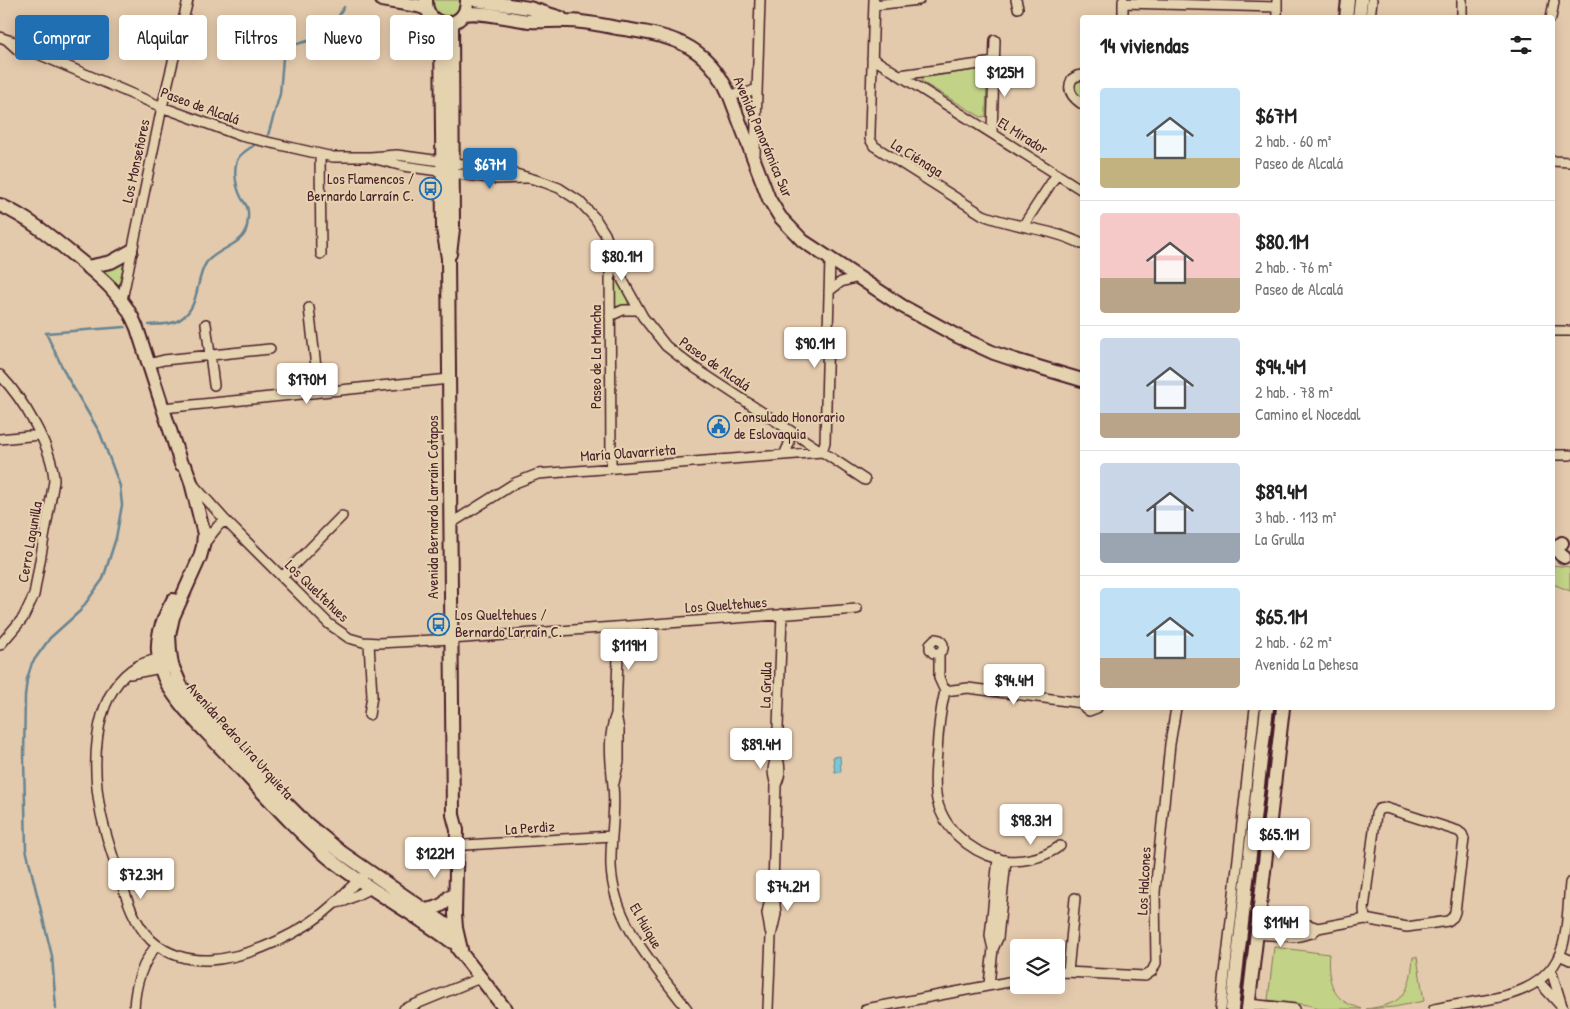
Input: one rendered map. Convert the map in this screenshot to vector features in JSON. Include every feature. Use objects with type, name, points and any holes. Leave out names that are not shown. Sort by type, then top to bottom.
[{"type":"street","name":"Los Monseñores","points":[[122,300],[162,107],[188,0]]},
{"type":"street","points":[[382,0],[418,6],[426,4]]},
{"type":"street","points":[[453,21],[459,20],[464,14],[467,0]]},
{"type":"street","name":"Avenida Panorámica Sur","points":[[474,0],[530,8],[568,21]]},
{"type":"street","points":[[755,163],[760,0]]},
{"type":"street","points":[[874,3],[919,0]]},
{"type":"street","points":[[1359,15],[1361,0]]},
{"type":"street","points":[[1370,15],[1372,0]]},
{"type":"street","points":[[1462,0],[1462,15]]},
{"type":"street","points":[[1123,15],[1123,2],[1277,3]]},
{"type":"street","points":[[1552,15],[1554,2]]},
{"type":"street","name":"La Ciénaga","points":[[874,3],[870,136],[874,146],[978,212],[994,219],[1058,234],[1080,243]]},
{"type":"street","name":"Avenida Panorámica Sur","points":[[464,14],[532,21],[568,21],[655,34],[678,40],[693,48],[711,65],[721,78],[729,94],[769,199],[780,217],[803,241],[902,306],[976,345],[1015,360],[1080,380]]},
{"type":"street","name":"Paseo de Alcalá","points":[[4,39],[18,50],[29,50],[162,107],[240,136],[333,157],[370,157],[394,165],[448,167],[496,179],[527,178],[551,185],[579,201],[600,225],[638,310],[660,340],[680,358],[865,480]]},
{"type":"street","points":[[992,132],[994,40]]},
{"type":"street","name":"El Mirador","points":[[872,58],[1080,189]]},
{"type":"street","name":"Avenida Bernardo Larraín Cotapos","points":[[443,60],[447,100],[448,167],[443,229],[448,258],[453,815],[449,831],[453,846],[458,947]]},
{"type":"street","points":[[900,75],[994,62]]},
{"type":"street","points":[[1080,75],[1072,79],[1070,88],[1073,97],[1080,102]]},
{"type":"street","points":[[729,94],[744,94],[757,89]]},
{"type":"street","points":[[320,154],[321,254]]},
{"type":"street","points":[[1555,161],[1570,162]]},
{"type":"street","points":[[1023,226],[1057,174]]},
{"type":"street","name":"Avenida Pedro Lira Urquieta","points":[[0,205],[38,226],[88,266],[122,300],[133,317],[181,464],[186,468],[191,482],[202,522],[204,546],[173,617],[165,662]]},
{"type":"street","name":"Paseo de La Mancha","points":[[610,247],[611,468]]},
{"type":"street","points":[[88,266],[111,262],[131,251]]},
{"type":"street","points":[[822,452],[825,442],[830,260]]},
{"type":"street","points":[[829,291],[841,282],[858,277]]},
{"type":"street","points":[[309,308],[319,392]]},
{"type":"street","points":[[610,316],[624,310],[638,310]]},
{"type":"street","points":[[206,324],[214,384]]},
{"type":"street","points":[[1555,331],[1570,331]]},
{"type":"street","points":[[148,364],[164,360],[270,349]]},
{"type":"street","name":"Cerro Lagunilla","points":[[0,375],[20,400],[39,435],[51,459],[54,481],[34,596],[28,611],[0,645]]},
{"type":"street","points":[[162,408],[449,379]]},
{"type":"street","points":[[784,456],[789,444],[788,430]]},
{"type":"street","points":[[0,439],[39,435]]},
{"type":"street","name":"María Olavarrieta","points":[[450,524],[515,483],[530,476],[547,473],[822,452]]},
{"type":"street","points":[[1555,455],[1570,455]]},
{"type":"street","name":"Avenida Pedro Lira Urquieta","points":[[181,464],[179,471],[195,521],[198,543],[196,553],[163,619],[158,634],[165,662],[186,694],[289,806],[365,876],[426,910],[448,926]]},
{"type":"street","name":"Los Queltehues","points":[[191,482],[225,520],[335,629],[349,638],[369,643],[451,639],[857,609]]},
{"type":"street","points":[[282,576],[342,516]]},
{"type":"street","points":[[204,546],[207,539],[225,520]]},
{"type":"street","points":[[1561,542],[1558,550],[1562,557]]},
{"type":"street","name":"La Grulla","points":[[768,1009],[771,936],[776,914],[773,886],[776,785],[773,766],[777,756],[782,614]]},
{"type":"street","name":"El Huique","points":[[619,626],[616,714],[619,730],[618,761],[613,785],[612,836],[612,876],[616,900],[638,944],[688,1009]]},
{"type":"street","points":[[369,643],[372,696],[369,715]]},
{"type":"street","points":[[939,653],[939,678],[945,691],[940,712],[936,793],[945,818],[961,839],[976,850],[1002,859],[1020,860],[1036,857],[1053,851],[1060,846]]},
{"type":"street","points":[[165,662],[137,666],[112,689],[106,701],[100,728],[96,765],[99,799],[108,841],[131,908],[141,928],[157,945],[173,954],[211,960],[235,955],[260,948],[305,926],[335,903],[365,876]]},
{"type":"street","points":[[945,691],[968,688],[1080,702]]},
{"type":"street","name":"Los Halcones","points":[[1065,972],[1145,976],[1152,971],[1156,963],[1155,892],[1170,744],[1176,710]]},
{"type":"street","points":[[1232,1009],[1258,731],[1255,710]]},
{"type":"street","points":[[1221,1009],[1258,731],[1266,710]]},
{"type":"street","points":[[1282,710],[1248,1006],[1295,1009]]},
{"type":"street","points":[[1257,928],[1286,936],[1304,935],[1318,928],[1364,918],[1407,927],[1421,926],[1451,919],[1455,912],[1464,838],[1462,834],[1458,831],[1386,808],[1377,811],[1364,918]]},
{"type":"street","name":"La Perdiz","points":[[453,846],[612,836]]},
{"type":"street","name":"Avenida Bernardo Larraín Cotapos","points":[[453,846],[448,926],[458,947],[505,1009]]},
{"type":"street","points":[[989,984],[993,949],[990,936],[1002,859]]},
{"type":"street","name":"Avenida Pedro Lira Urquieta","points":[[365,876],[371,888],[458,947]]},
{"type":"street","points":[[1434,1009],[1518,992],[1539,982],[1551,970],[1566,947],[1570,883]]},
{"type":"street","points":[[335,903],[344,901],[371,888]]},
{"type":"street","points":[[426,910],[442,904],[449,897]]},
{"type":"street","points":[[1068,972],[1075,898]]},
{"type":"street","points":[[1257,928],[1309,925],[1318,928]]},
{"type":"street","points":[[1286,936],[1288,926]]},
{"type":"street","points":[[134,1009],[135,990],[140,974],[147,959],[157,945]]},
{"type":"street","points":[[1559,955],[1570,960]]},
{"type":"street","points":[[1551,970],[1563,1009]]},
{"type":"street","points":[[404,1009],[480,978]]},
{"type":"street","points":[[866,1009],[1010,981]]},
{"type":"street","points":[[1539,982],[1563,1009]]},
{"type":"green space","points":[[433,0],[461,0],[459,11],[453,16],[441,15],[434,11]]},
{"type":"green space","points":[[981,69],[987,74],[986,116],[981,117],[922,82],[922,78]]},
{"type":"green space","points":[[1080,79],[1080,96],[1076,93],[1076,81]]},
{"type":"green space","points":[[124,262],[119,285],[102,270]]},
{"type":"green space","points":[[616,272],[628,305],[615,307],[614,274]]},
{"type":"green space","points":[[1555,565],[1570,567],[1570,591],[1555,585]]},
{"type":"green space","points":[[1272,710],[1278,710],[1242,1009],[1236,1009]]},
{"type":"green space","points":[[1274,947],[1329,954],[1329,975],[1333,988],[1341,999],[1362,1009],[1319,1009],[1308,1005],[1268,1000]]},
{"type":"green space","points":[[1413,957],[1417,957],[1424,1001],[1394,1007],[1366,1009],[1389,1004],[1403,995],[1410,980]]},
{"type":"water","points":[[840,756],[841,772],[835,772],[833,757]]},
{"type":"waterway","points":[[268,135],[280,94],[283,58],[289,46],[308,41],[321,41],[329,33],[344,7]]},
{"type":"waterway","points":[[149,325],[175,322],[188,313],[195,300],[200,277],[206,263],[210,258],[244,235],[248,212],[238,188],[236,166],[239,157],[254,145]]},
{"type":"waterway","points":[[56,1009],[52,956],[26,849],[24,759],[27,679],[32,663],[50,638],[80,611],[103,579],[116,538],[122,505],[120,486],[100,433],[66,375],[46,333],[125,327]]},
{"type":"place","name":"Los Flamencos / Bernardo Larraín C.","points":[[430,188]]},
{"type":"place","name":"Consulado Honorario de Eslovaquia","points":[[718,426]]},
{"type":"place","name":"Los Queltehues / Bernardo Larraín C.","points":[[439,624]]}]
